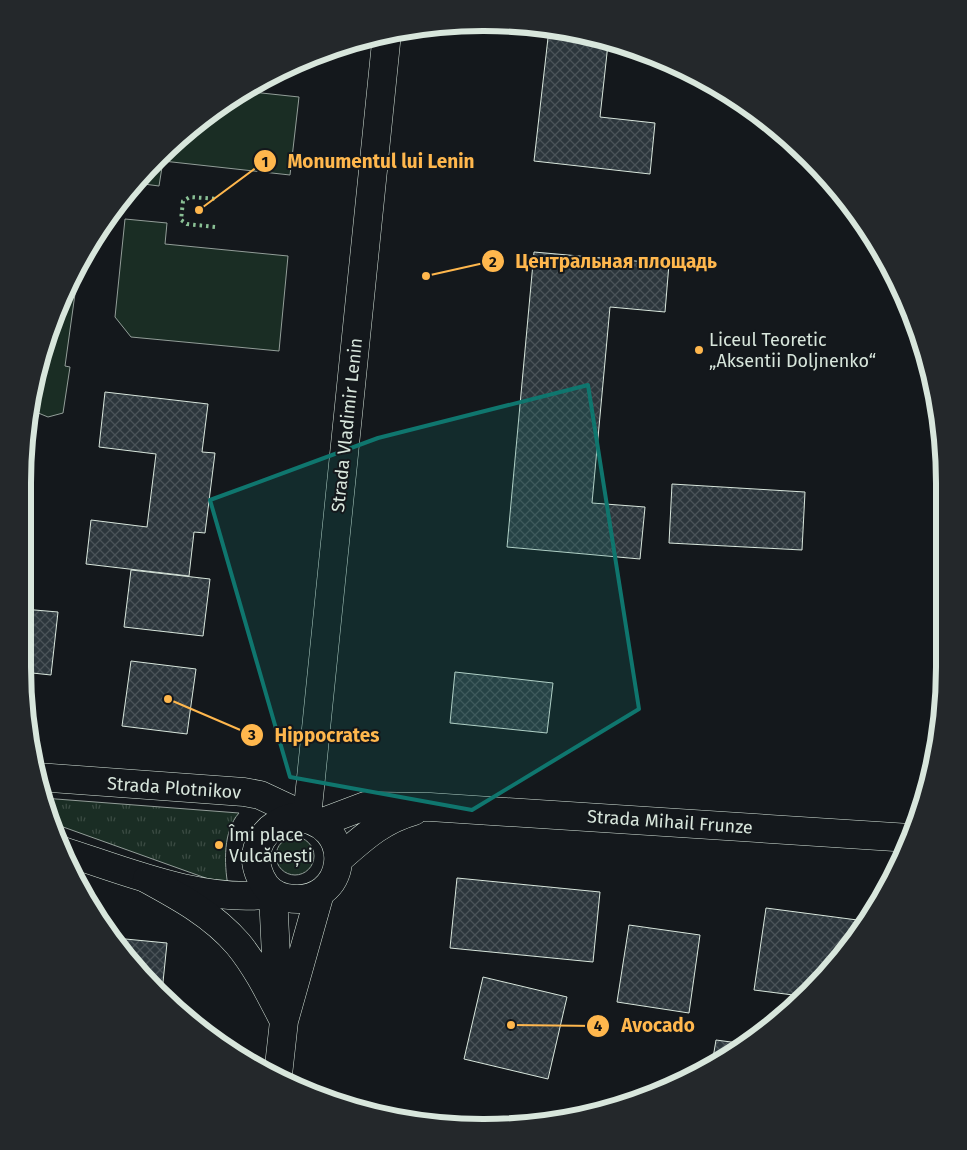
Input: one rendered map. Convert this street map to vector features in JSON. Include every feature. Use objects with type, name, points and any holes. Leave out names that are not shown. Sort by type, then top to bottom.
[{"type":"main road","name":"Strada Vladimir Lenin","points":[[313,820],[386,42]]},
{"type":"main road","name":"Strada Plotnikov","points":[[45,778],[244,792],[260,795],[313,820]]},
{"type":"main road","name":"Strada Mihail Frunze","points":[[313,820],[366,806],[430,807],[902,837]]},
{"type":"main road","name":"Strada Mihail Frunze","points":[[339,858],[371,831],[394,816],[430,807]]},
{"type":"main road","points":[[72,853],[147,879],[231,897],[273,894],[294,900],[307,899],[320,893],[330,884],[336,872],[339,858],[337,845],[330,832],[313,820],[293,817],[280,820],[269,828],[260,839],[256,852],[256,865],[261,878],[273,894],[277,977],[284,1021]]},
{"type":"main road","points":[[147,879],[188,902],[220,926],[238,944],[260,975],[284,1021]]},
{"type":"main road","points":[[279,1070],[284,1021],[320,893]]},
{"type":"highlighted area","points":[[588,385],[639,709],[472,810],[290,777],[210,500],[378,438]]},
{"type":"green space","points":[[256,92],[299,97],[290,175],[167,161],[185,143],[208,125]]},
{"type":"green space","points":[[162,166],[159,186],[144,184]]},
{"type":"green space","points":[[125,219],[167,223],[165,244],[288,256],[279,351],[131,337],[115,317]]},
{"type":"green space","points":[[76,288],[65,366],[70,367],[63,413],[48,417],[37,412],[40,395],[55,338]]},
{"type":"green space","points":[[51,799],[239,813],[227,838],[226,867],[228,886],[61,826]]},
{"type":"green space","points":[[295,837],[308,843],[314,856],[308,869],[295,875],[282,869],[276,856],[282,843]]},
{"type":"building","points":[[548,36],[607,49],[600,117],[655,123],[650,174],[534,161]]},
{"type":"building","points":[[534,252],[669,264],[665,312],[610,307],[592,503],[645,507],[640,559],[507,547]]},
{"type":"building","points":[[105,392],[208,404],[202,452],[215,453],[205,533],[194,532],[189,576],[86,564],[91,520],[147,527],[156,454],[99,447]]},
{"type":"building","points":[[672,484],[805,492],[802,550],[669,543]]},
{"type":"building","points":[[131,570],[210,579],[203,636],[124,627]]},
{"type":"building","points":[[31,610],[58,612],[51,675],[31,673]]},
{"type":"building","points":[[131,661],[196,669],[187,734],[122,726]]},
{"type":"building","points":[[455,672],[553,683],[547,733],[450,723]]},
{"type":"building","points":[[457,878],[600,892],[593,962],[450,948]]},
{"type":"building","points":[[766,908],[858,920],[824,965],[794,995],[754,990]]},
{"type":"building","points":[[629,925],[700,935],[689,1013],[617,1002]]},
{"type":"building","points":[[123,939],[167,943],[163,985],[143,965]]},
{"type":"building","points":[[483,977],[567,997],[548,1079],[464,1059]]},
{"type":"building","points":[[716,1040],[736,1043],[735,1043],[713,1056]]},
{"type":"hedge","points":[[215,227],[187,224],[181,220],[183,201],[190,197],[218,199]]},
{"type":"place","name":"Monumentul lui Lenin","points":[[199,210]]},
{"type":"place","name":"Центральная площадь","points":[[426,276]]},
{"type":"place","name":"Liceul Teoretic „Aksentii Doljnenko“","points":[[699,350]]},
{"type":"place","name":"Hippocrates","points":[[168,699]]},
{"type":"place","name":"Îmi place Vulcănești","points":[[219,845]]},
{"type":"place","name":"Avocado","points":[[511,1025]]}]
